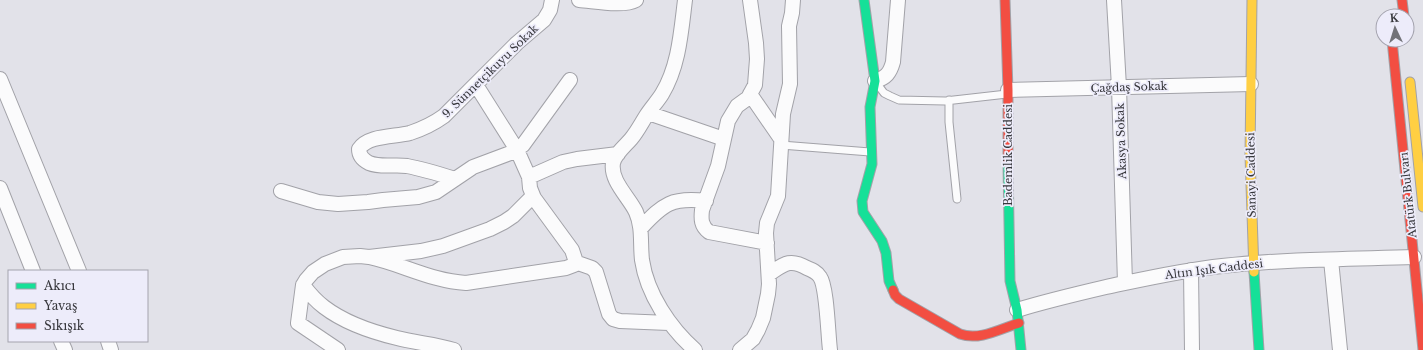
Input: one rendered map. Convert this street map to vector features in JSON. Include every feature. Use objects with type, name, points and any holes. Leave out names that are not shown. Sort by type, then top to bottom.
[{"type":"street","name":"9. Sünnetçikuyu Sokak","points":[[455,179],[406,166],[369,163],[361,157],[359,153],[360,149],[365,143],[372,140],[407,134],[425,127],[444,116],[517,43],[544,20],[550,10],[552,0]]},
{"type":"street","points":[[579,0],[623,3],[636,0]]},
{"type":"street","points":[[685,0],[674,68],[662,93],[635,133],[618,154],[613,164],[614,175],[636,212],[641,228],[641,252],[644,270],[653,292],[669,323],[695,350]]},
{"type":"street","points":[[750,0],[757,59],[755,85],[750,94],[737,106],[728,121],[718,166],[702,210],[701,217],[702,224],[709,232],[767,243]]},
{"type":"street","points":[[740,350],[753,339],[764,318],[768,294],[769,274],[766,233],[778,196],[784,106],[790,84],[789,26],[793,0]]},
{"type":"street","points":[[864,0],[875,81],[870,107],[872,152],[871,171],[862,207],[865,216],[882,241],[886,253],[889,281],[895,295],[960,334],[968,337],[977,337],[1018,316]]},
{"type":"street","points":[[875,81],[884,78],[891,70],[898,0]]},
{"type":"street","name":"Bademlik Caddesi","points":[[1005,0],[1008,92],[1009,263],[1010,281],[1018,316],[1021,350]]},
{"type":"street","name":"Akasya Sokak","points":[[1114,0],[1119,87],[1125,283]]},
{"type":"street","name":"Sanayi Caddesi","points":[[1252,0],[1250,145],[1253,263],[1260,350]]},
{"type":"street","name":"Atatürk Bulvarı","points":[[1393,48],[1423,350]]},
{"type":"street","name":"Atatürk Bulvarı","points":[[1410,72],[1423,207]]},
{"type":"street","points":[[0,79],[79,270]]},
{"type":"street","points":[[281,191],[318,202],[353,204],[428,195],[436,192],[473,167],[517,150],[528,140],[570,80]]},
{"type":"street","points":[[476,84],[517,150],[529,177],[533,196],[571,248],[575,262]]},
{"type":"street","name":"Çağdaş Sokak","points":[[1008,92],[1119,87],[1251,84]]},
{"type":"street","points":[[750,94],[781,142]]},
{"type":"street","points":[[648,113],[724,139]]},
{"type":"street","points":[[529,177],[562,162],[577,158],[618,154]]},
{"type":"street","points":[[0,188],[33,270]]},
{"type":"street","points":[[338,350],[298,323],[303,285],[313,272],[334,260],[350,256],[369,257],[433,249],[470,237],[504,222],[533,196]]},
{"type":"street","points":[[641,228],[657,210],[674,202],[689,199],[706,201]]},
{"type":"street","points":[[369,257],[390,262],[431,278],[449,282],[466,283],[569,267],[575,262]]},
{"type":"street","name":"Altın Işık Caddesi","points":[[1018,316],[1048,300],[1191,270],[1253,263],[1414,257]]},
{"type":"street","points":[[1331,260],[1340,350]]},
{"type":"street","points":[[575,262],[592,268],[596,272],[609,314],[613,319],[620,322],[669,323]]},
{"type":"street","points":[[769,274],[783,264],[792,262],[800,264],[820,277],[824,289],[830,350]]},
{"type":"street","points":[[1191,270],[1192,350]]},
{"type":"street","points":[[303,285],[324,308],[351,323],[398,339],[431,344],[454,350]]},
{"type":"lane","points":[[875,81],[884,93],[899,100],[949,100],[1008,92]]},
{"type":"lane","points":[[949,100],[949,122],[957,199]]},
{"type":"lane","points":[[781,142],[872,152]]},
{"type":"traffic: fast","points":[[864,0],[875,81],[870,107],[872,164],[862,201],[863,212],[882,241],[886,253],[889,281],[893,290]]},
{"type":"traffic: fast","points":[[1008,164],[1010,281],[1017,310],[1021,350]]},
{"type":"traffic: fast","points":[[1254,272],[1259,350]]},
{"type":"traffic: slow","points":[[1252,0],[1250,155],[1254,272]]},
{"type":"traffic: slow","points":[[1410,82],[1423,207]]},
{"type":"traffic: jam","points":[[1005,0],[1008,90],[1008,164]]},
{"type":"traffic: jam","points":[[1402,0],[1403,8]]},
{"type":"traffic: jam","points":[[1393,48],[1423,350]]},
{"type":"traffic: jam","points":[[893,290],[899,299],[960,334],[967,336],[982,335],[1019,323]]}]
